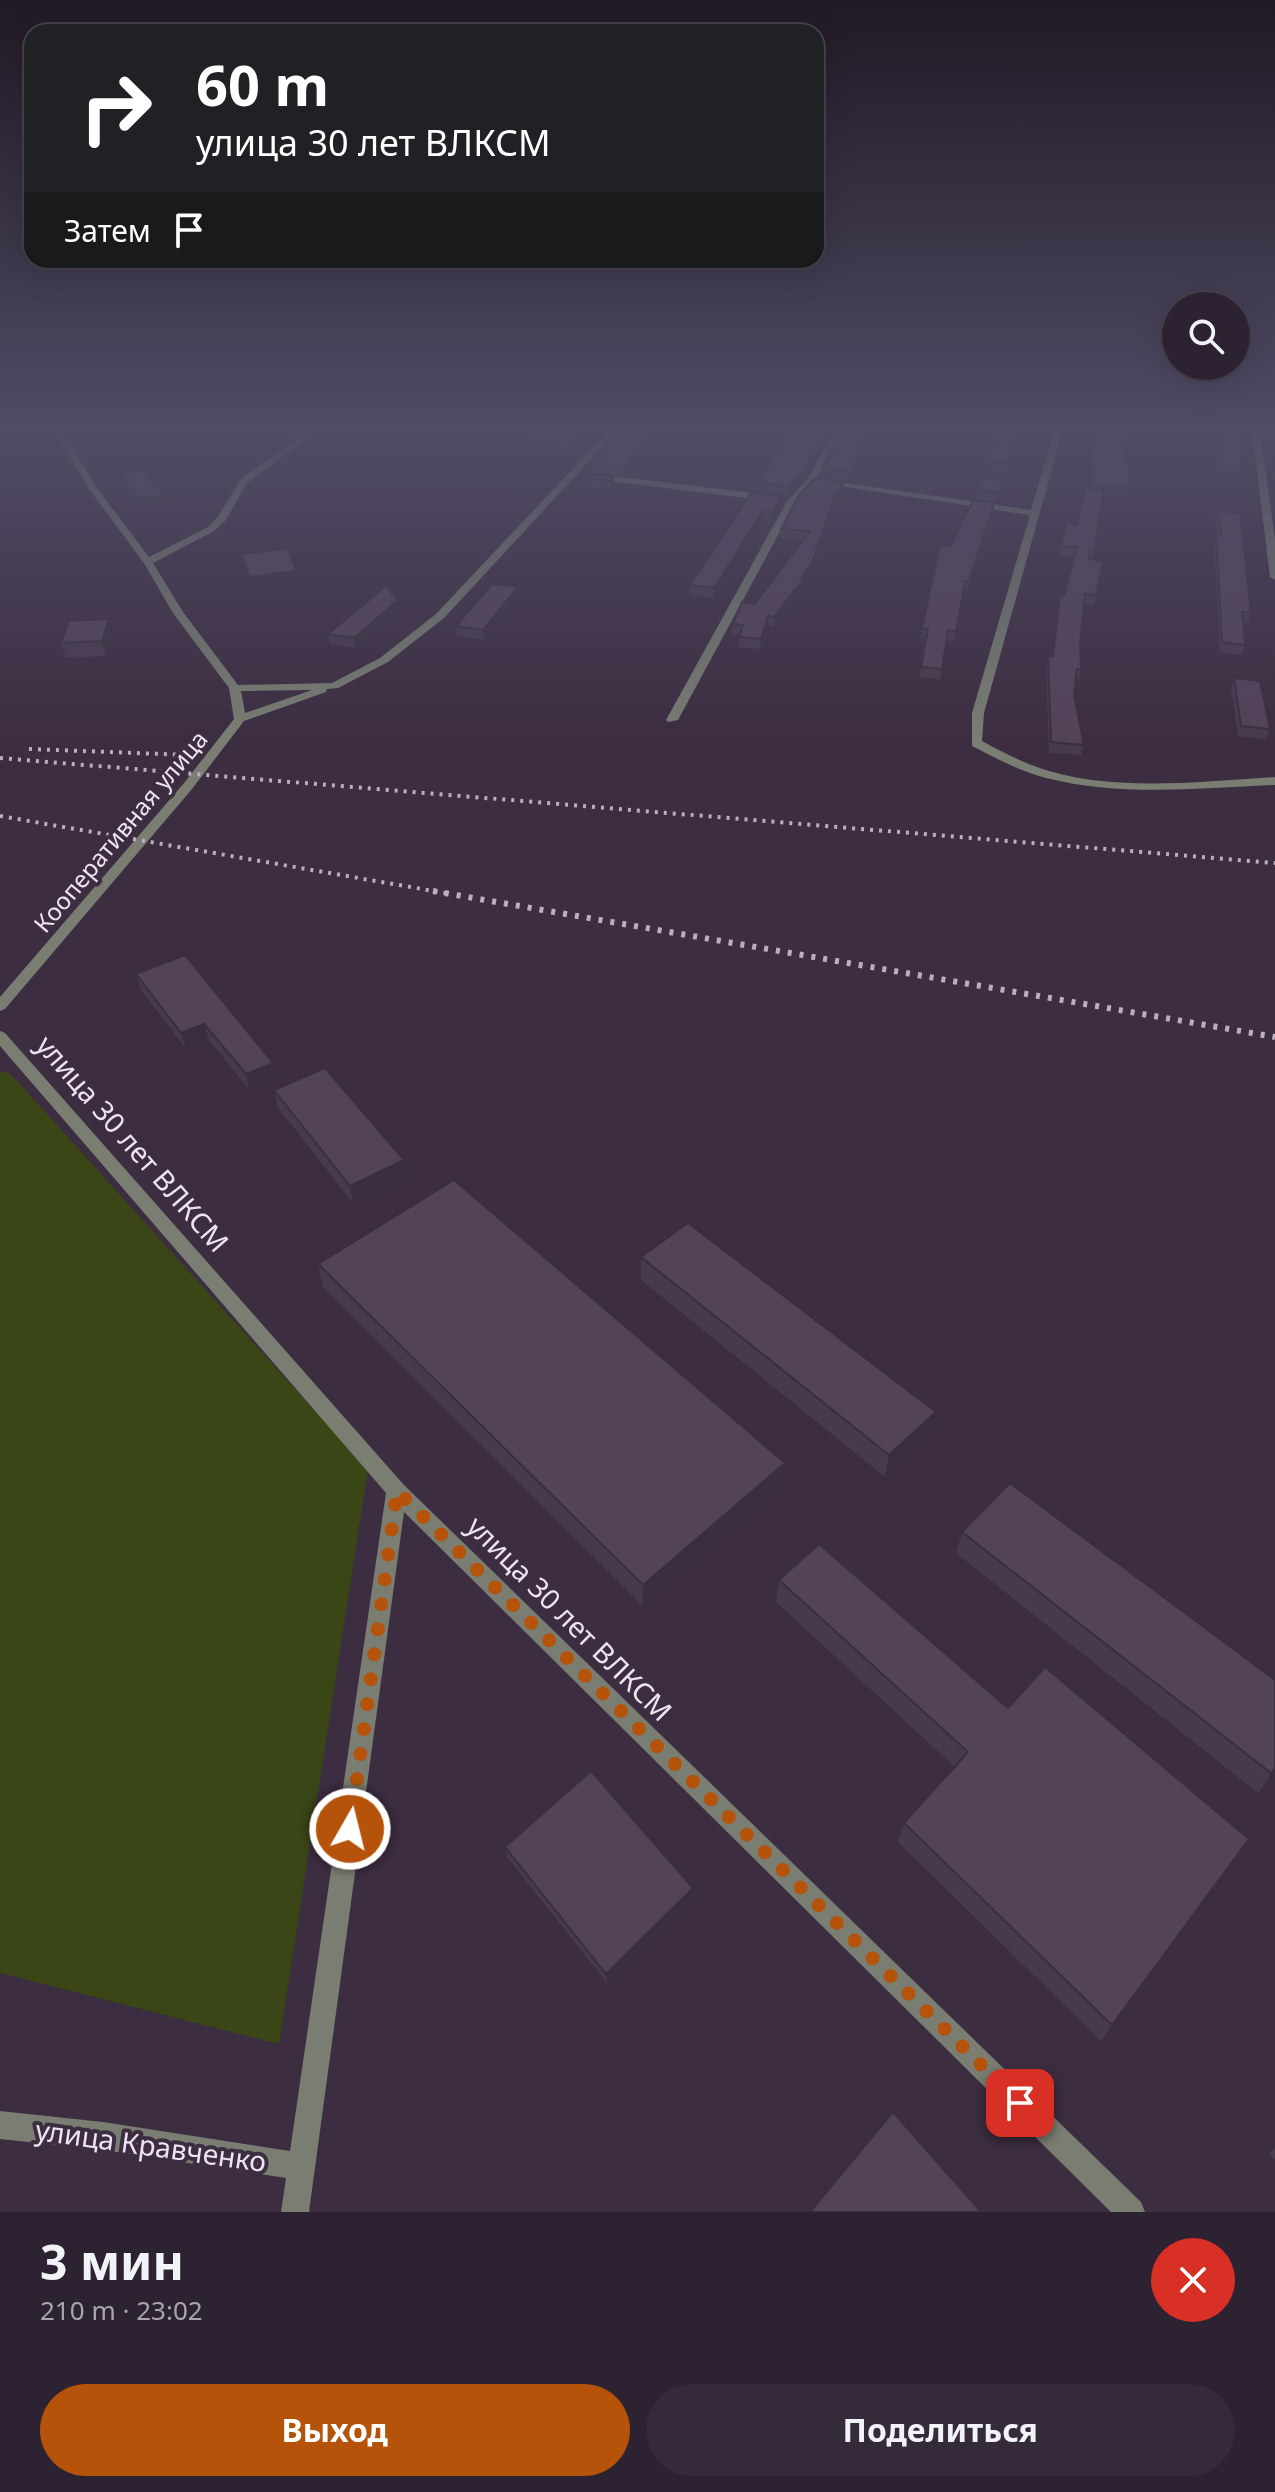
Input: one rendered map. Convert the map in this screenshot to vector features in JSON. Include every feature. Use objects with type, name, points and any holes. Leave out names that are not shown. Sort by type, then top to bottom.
[{"type":"street","points":[[126,532],[148,562],[178,613],[235,688],[240,719],[334,686],[384,660],[440,616],[520,532]]},
{"type":"street","points":[[148,562],[205,532]]},
{"type":"street","points":[[672,720],[775,532]]},
{"type":"street","points":[[1030,532],[978,713],[976,743],[999,757],[1057,779],[1115,787],[1275,781]]},
{"type":"street","points":[[1269,532],[1275,577]]},
{"type":"street","points":[[235,688],[334,686]]},
{"type":"street","name":"Кооперативная улица","points":[[0,1006],[179,797],[240,719]]},
{"type":"street","name":"улица 30 лет ВЛКСМ","points":[[0,1036],[397,1491],[1131,2212]]},
{"type":"street","points":[[295,2212],[397,1491]]},
{"type":"street","name":"улица Кравченко","points":[[0,2125],[103,2136],[303,2167]]},
{"type":"green space","points":[[0,1071],[9,1073],[19,1083],[368,1470],[279,2044],[0,1973]]},
{"type":"building","points":[[725,532],[749,532],[714,588],[690,585]]},
{"type":"building","points":[[809,532],[822,532],[811,565],[802,577],[805,577],[774,617],[768,616],[761,639],[739,637],[743,625],[733,624],[742,602],[755,604]]},
{"type":"building","points":[[958,532],[985,532],[969,581],[965,581],[956,631],[948,630],[942,669],[921,667],[928,629],[922,628],[940,544],[951,546]]},
{"type":"building","points":[[1064,532],[1097,532],[1089,559],[1103,561],[1096,595],[1085,594],[1081,669],[1077,669],[1074,695],[1084,745],[1051,742],[1048,656],[1053,656],[1060,595],[1064,596],[1077,547],[1061,546]]},
{"type":"building","points":[[1221,532],[1242,532],[1251,613],[1242,612],[1245,645],[1222,642],[1216,535],[1222,536]]},
{"type":"building","points":[[288,548],[296,571],[249,577],[242,554]]},
{"type":"building","points":[[492,584],[518,587],[483,630],[456,626]]},
{"type":"building","points":[[386,586],[398,600],[354,638],[328,634]]},
{"type":"building","points":[[109,619],[102,641],[61,643],[69,621]]},
{"type":"building","points":[[1234,678],[1260,681],[1270,729],[1241,726]]},
{"type":"building","points":[[185,955],[273,1063],[246,1074],[204,1024],[181,1033],[136,974]]},
{"type":"building","points":[[325,1068],[404,1160],[350,1186],[274,1090]]},
{"type":"building","points":[[454,1180],[785,1463],[643,1585],[318,1264]]},
{"type":"building","points":[[688,1223],[936,1412],[889,1455],[641,1257]]},
{"type":"building","points":[[1010,1483],[1275,1680],[1275,1768],[1271,1773],[962,1532]]},
{"type":"building","points":[[819,1544],[1008,1708],[1045,1667],[1249,1839],[1112,2025],[904,1823],[968,1752],[779,1580]]},
{"type":"building","points":[[591,1771],[693,1888],[606,1974],[505,1847]]},
{"type":"building","points":[[893,2112],[981,2212],[810,2212]]},
{"type":"railway","points":[[29,749],[189,755]]},
{"type":"railway","points":[[0,758],[1275,863]]},
{"type":"railway","points":[[0,816],[445,893]]},
{"type":"railway","points":[[433,891],[1275,1037]]},
{"type":"route","points":[[350,1829],[397,1491],[1020,2103]]}]
